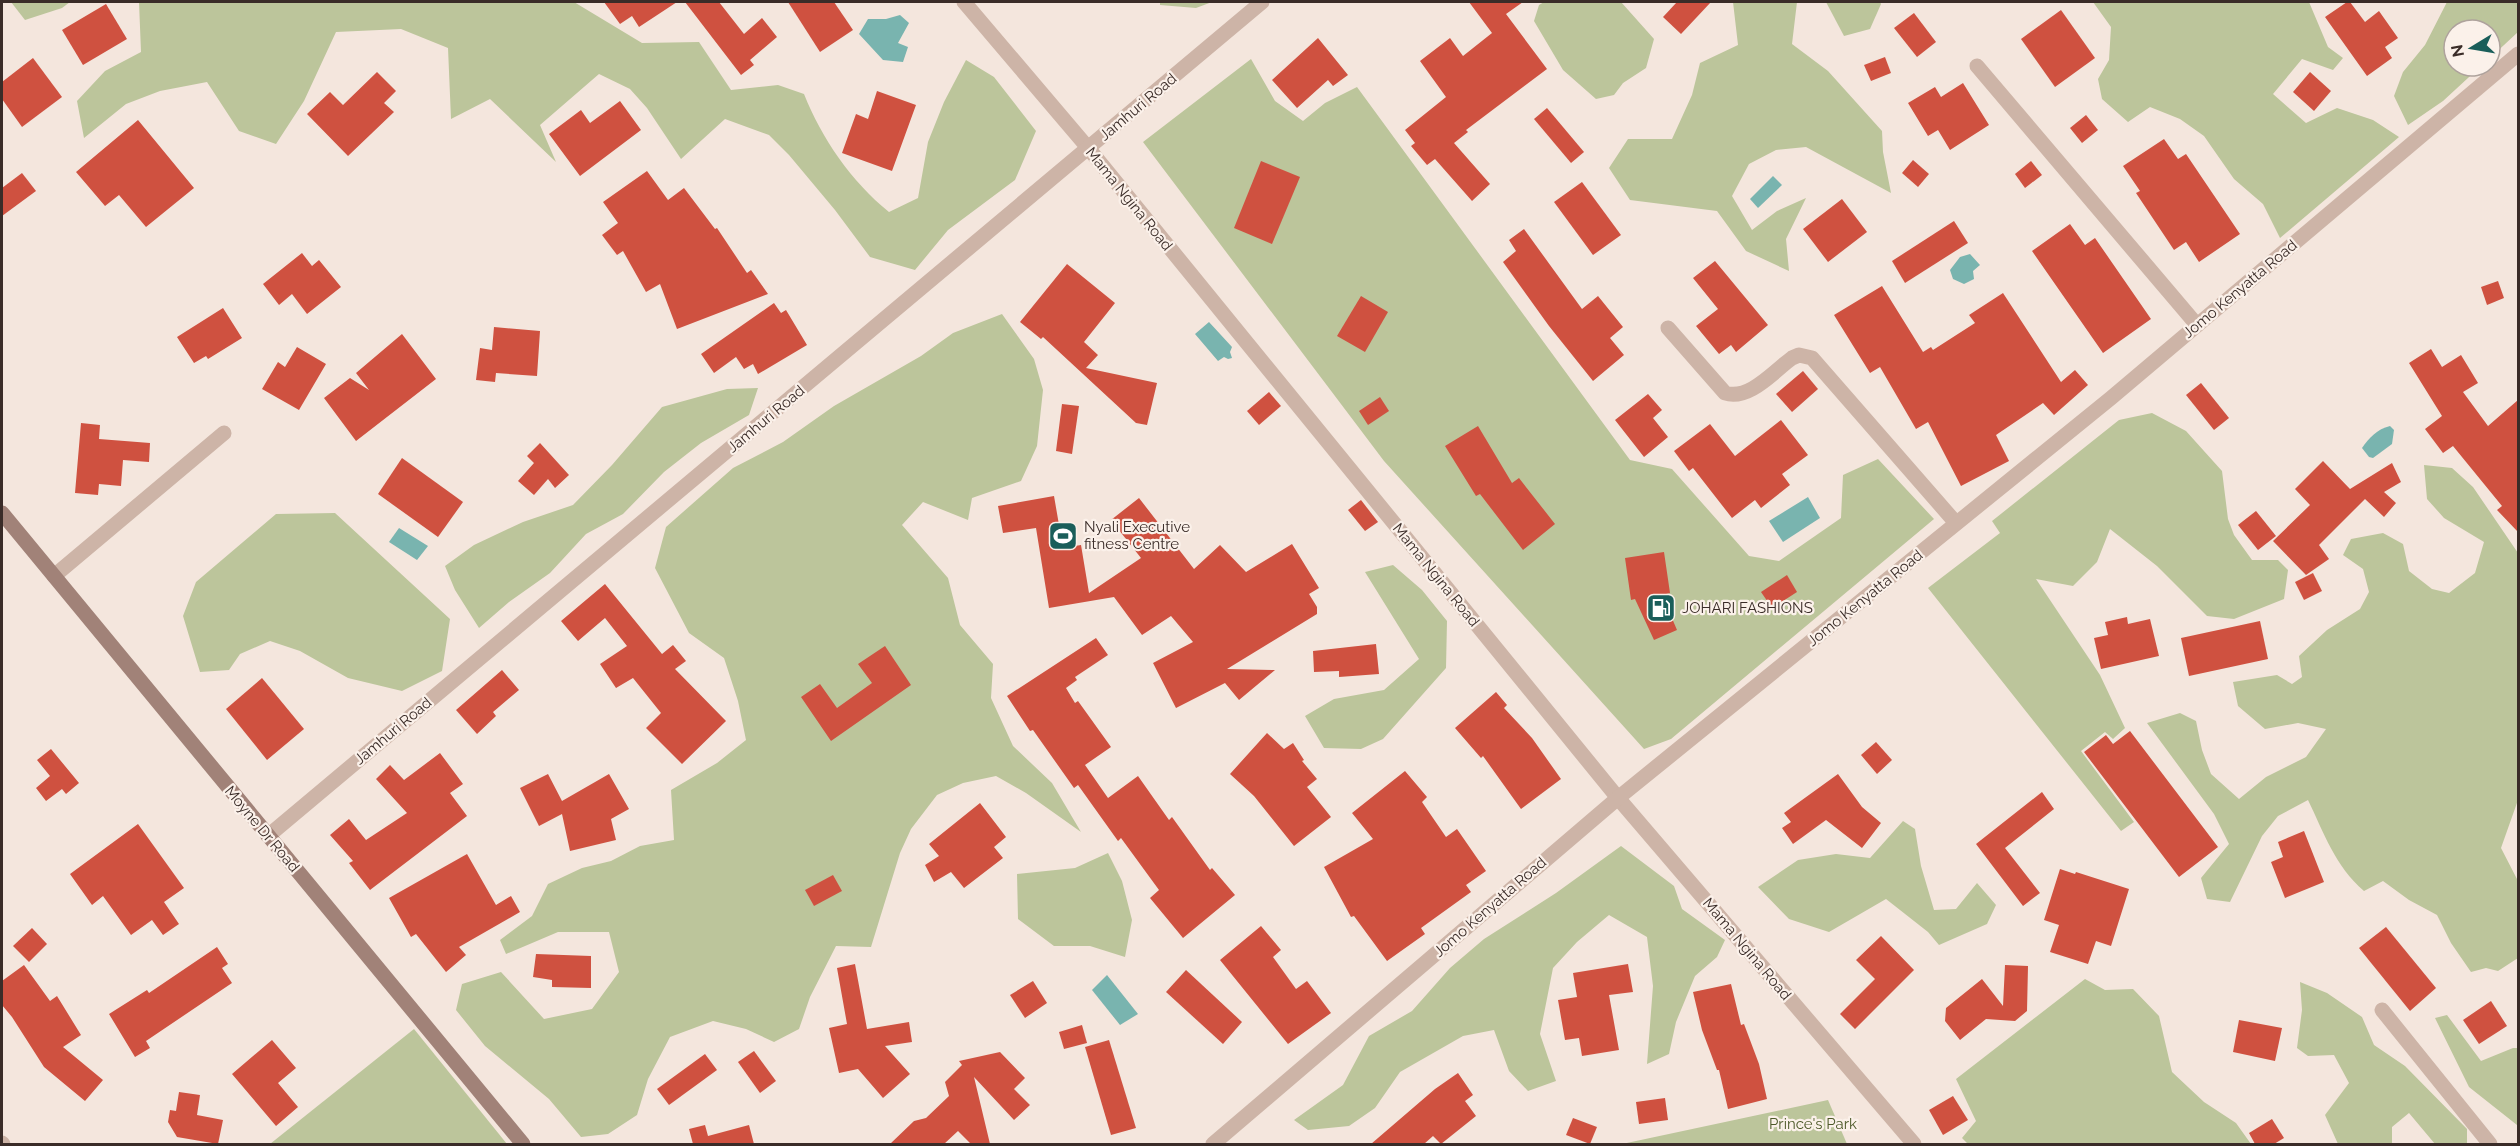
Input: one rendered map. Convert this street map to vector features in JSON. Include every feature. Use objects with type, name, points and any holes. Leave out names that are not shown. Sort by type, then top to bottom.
[{"type":"main road","name":"Moyne Dr Road","points":[[2,513],[523,1144]]},
{"type":"street","name":"Mama Ngina Road","points":[[964,2],[1089,149],[1618,798],[1914,1144]]},
{"type":"street","name":"Jamhuri Road","points":[[268,836],[1262,2]]},
{"type":"street","name":"Jomo Kenyatta Road","points":[[1213,1144],[1618,798],[2197,325],[2518,54]]},
{"type":"street","points":[[1977,66],[2197,325]]},
{"type":"street","points":[[1668,328],[1725,393],[1732,395],[1746,392],[1792,358],[1799,355],[1812,358],[1956,523]]},
{"type":"street","points":[[54,576],[224,433]]},
{"type":"street","points":[[2382,1010],[2490,1144]]},
{"type":"green space","points":[[11,2],[70,2],[62,8],[25,20]]},
{"type":"green space","points":[[139,2],[574,2],[642,43],[699,42],[731,90],[778,85],[804,94],[811,111],[839,158],[862,187],[889,212],[918,198],[928,142],[944,102],[966,60],[994,77],[1036,131],[1015,180],[948,230],[915,270],[870,257],[835,210],[789,155],[769,135],[725,119],[681,159],[647,108],[630,89],[599,74],[540,125],[556,162],[490,99],[451,119],[448,48],[401,29],[336,32],[304,101],[276,144],[239,131],[207,82],[160,91],[126,104],[84,138],[77,101],[105,71],[141,52]]},
{"type":"green space","points":[[1160,2],[1212,2],[1196,8],[1160,5]]},
{"type":"green space","points":[[1544,2],[1621,2],[1654,39],[1646,68],[1623,83],[1614,95],[1596,99],[1563,70],[1534,21],[1539,5]]},
{"type":"green space","points":[[1733,2],[1797,2],[1792,44],[1828,71],[1882,131],[1883,152],[1891,193],[1806,147],[1776,150],[1749,164],[1732,196],[1752,230],[1777,211],[1806,198],[1786,239],[1789,271],[1746,251],[1717,211],[1630,200],[1609,168],[1628,139],[1672,139],[1692,95],[1700,63],[1738,45]]},
{"type":"green space","points":[[1826,2],[1880,2],[1881,4],[1870,29],[1844,36]]},
{"type":"green space","points":[[2093,2],[2309,2],[2328,47],[2343,58],[2333,70],[2302,59],[2273,94],[2306,123],[2337,108],[2373,120],[2399,137],[2280,238],[2263,204],[2234,179],[2204,136],[2180,119],[2150,107],[2128,122],[2102,99],[2098,79],[2109,60],[2111,27]]},
{"type":"green space","points":[[2447,2],[2518,2],[2518,32],[2502,47],[2502,18],[2442,18],[2442,78],[2468,78],[2443,101],[2408,125],[2394,96],[2403,72],[2425,45]]},
{"type":"green space","points":[[1251,59],[1275,101],[1303,121],[1325,103],[1357,87],[1630,460],[1672,469],[1749,556],[1779,561],[1841,518],[1843,475],[1878,459],[1934,519],[1671,739],[1644,749],[1384,461],[1143,142]]},
{"type":"green space","points":[[1002,314],[1034,359],[1043,390],[1037,446],[1021,481],[972,498],[968,520],[923,502],[902,525],[948,578],[960,625],[993,664],[991,698],[1013,746],[1052,783],[1081,832],[1026,793],[996,776],[963,783],[937,795],[911,829],[900,853],[871,947],[836,946],[810,997],[799,1029],[774,1042],[746,1029],[713,1021],[670,1037],[648,1079],[637,1115],[608,1134],[581,1137],[549,1099],[485,1046],[456,1010],[462,984],[501,972],[544,1019],[592,1009],[619,972],[609,932],[558,932],[506,954],[500,940],[532,916],[548,884],[582,868],[611,861],[640,846],[674,840],[671,790],[717,763],[746,740],[738,701],[724,658],[689,633],[655,568],[666,527],[733,468],[783,442],[834,406],[921,356],[953,333]]},
{"type":"green space","points":[[758,388],[749,415],[701,443],[664,472],[623,514],[586,534],[550,573],[509,602],[479,628],[455,590],[445,566],[474,545],[523,522],[573,505],[612,465],[662,407],[727,389]]},
{"type":"green space","points":[[2152,413],[2186,431],[2222,471],[2228,519],[2234,535],[2252,560],[2278,560],[2288,570],[2284,599],[2234,619],[2207,616],[2157,566],[2110,529],[2097,562],[2073,586],[2036,579],[2100,675],[2125,728],[2113,739],[2105,732],[2081,751],[2134,822],[2121,831],[1928,588],[2000,533],[1992,521],[2119,420]]},
{"type":"green space","points":[[2424,465],[2452,468],[2473,487],[2518,553],[2518,800],[2501,848],[2518,881],[2518,958],[2498,971],[2486,968],[2471,972],[2451,943],[2437,915],[2409,900],[2383,881],[2364,891],[2338,860],[2308,800],[2278,816],[2262,836],[2230,902],[2207,899],[2201,878],[2229,844],[2214,814],[2147,723],[2180,713],[2196,721],[2202,750],[2211,774],[2239,799],[2266,777],[2306,757],[2326,729],[2298,723],[2265,729],[2238,706],[2233,682],[2277,675],[2292,684],[2302,677],[2299,656],[2327,630],[2360,609],[2369,592],[2363,569],[2343,555],[2351,539],[2383,533],[2403,544],[2409,571],[2432,589],[2449,593],[2475,573],[2484,542],[2444,518],[2427,499]]},
{"type":"green space","points":[[335,513],[450,619],[442,671],[402,691],[348,678],[300,651],[270,641],[240,654],[229,670],[200,672],[183,616],[196,582],[276,514]]},
{"type":"green space","points":[[1393,565],[1422,590],[1447,621],[1446,668],[1383,739],[1361,749],[1324,748],[1305,716],[1334,699],[1384,690],[1419,659],[1365,572]]},
{"type":"green space","points":[[1903,821],[1915,829],[1921,866],[1934,910],[1956,909],[1977,883],[1996,905],[1987,924],[1939,945],[1928,932],[1886,899],[1829,932],[1789,919],[1758,887],[1798,860],[1836,854],[1870,858]]},
{"type":"green space","points":[[1621,846],[1674,886],[1682,909],[1725,940],[1717,957],[1695,976],[1676,1022],[1669,1054],[1647,1064],[1653,986],[1647,937],[1609,915],[1577,942],[1553,968],[1540,1034],[1556,1081],[1528,1091],[1509,1071],[1494,1030],[1463,1036],[1400,1072],[1375,1108],[1349,1126],[1308,1130],[1294,1120],[1343,1085],[1369,1036],[1412,1011],[1450,968],[1484,939],[1556,893]]},
{"type":"green space","points":[[1108,853],[1122,881],[1132,920],[1125,957],[1090,946],[1054,946],[1018,919],[1017,874],[1075,868]]},
{"type":"green space","points":[[2085,979],[2105,990],[2133,989],[2159,1016],[2172,1072],[2204,1102],[2236,1123],[2251,1144],[1968,1144],[1962,1138],[1976,1121],[1956,1079]]},
{"type":"green space","points":[[2300,982],[2327,993],[2362,1017],[2374,1045],[2405,1066],[2467,1129],[2467,1144],[2435,1144],[2409,1113],[2392,1127],[2392,1144],[2338,1144],[2325,1115],[2349,1083],[2334,1055],[2308,1056],[2297,1048],[2302,1010]]},
{"type":"green space","points":[[2447,1015],[2481,1061],[2518,1048],[2517,1125],[2469,1087],[2435,1018]]},
{"type":"green space","points":[[414,1029],[507,1144],[270,1144]]},
{"type":"green space","name":"Prince's Park","points":[[1828,1100],[1847,1144],[1622,1144]]},
{"type":"water","points":[[900,15],[909,23],[898,43],[908,47],[903,62],[883,60],[859,34],[868,19],[886,19]]},
{"type":"water","points":[[1773,176],[1782,185],[1758,208],[1750,199]]},
{"type":"water","points":[[1970,254],[1980,265],[1973,271],[1974,279],[1964,284],[1953,279],[1950,270],[1960,257]]},
{"type":"water","points":[[1209,322],[1232,347],[1230,352],[1232,358],[1224,357],[1218,361],[1195,334]]},
{"type":"water","points":[[2390,426],[2394,430],[2392,444],[2373,458],[2369,457],[2362,448],[2374,434]]},
{"type":"water","points":[[1808,497],[1820,518],[1783,542],[1769,521]]},
{"type":"water","points":[[399,528],[428,546],[417,560],[389,542]]},
{"type":"water","points":[[1107,975],[1138,1014],[1120,1025],[1092,990]]},
{"type":"building","points":[[604,2],[677,2],[639,27],[632,16],[620,24]]},
{"type":"building","points":[[685,2],[719,2],[744,34],[762,18],[777,37],[750,60],[754,65],[741,75]]},
{"type":"building","points":[[788,2],[834,2],[853,30],[820,52]]},
{"type":"building","points":[[1469,2],[1523,2],[1506,14],[1547,69],[1466,130],[1468,132],[1454,143],[1490,184],[1472,201],[1435,159],[1427,165],[1411,146],[1415,143],[1405,130],[1446,97],[1420,61],[1450,38],[1463,56],[1492,33]]},
{"type":"building","points":[[1677,2],[1711,2],[1681,34],[1663,17]]},
{"type":"building","points":[[2350,2],[2365,22],[2379,11],[2398,38],[2385,47],[2392,58],[2367,76],[2325,17]]},
{"type":"building","points":[[106,4],[127,39],[83,65],[62,30]]},
{"type":"building","points":[[2061,10],[2095,58],[2055,87],[2021,39]]},
{"type":"building","points":[[1914,13],[1936,42],[1917,57],[1894,28]]},
{"type":"building","points":[[1318,38],[1348,75],[1333,86],[1328,80],[1297,108],[1272,80]]},
{"type":"building","points":[[1885,57],[1891,73],[1871,81],[1864,65]]},
{"type":"building","points":[[33,58],[62,97],[22,127],[2,99],[2,82]]},
{"type":"building","points":[[377,72],[396,91],[384,103],[394,112],[348,156],[307,114],[330,92],[343,105]]},
{"type":"building","points":[[2310,72],[2331,91],[2314,111],[2293,92]]},
{"type":"building","points":[[1963,83],[1989,125],[1950,150],[1938,130],[1928,136],[1908,103],[1935,87],[1941,97]]},
{"type":"building","points":[[877,91],[916,105],[892,171],[842,153],[856,114],[868,119]]},
{"type":"building","points":[[620,101],[641,130],[580,176],[549,134],[581,110],[590,123]]},
{"type":"building","points":[[1547,108],[1584,152],[1571,163],[1534,119]]},
{"type":"building","points":[[2086,115],[2098,130],[2082,143],[2070,128]]},
{"type":"building","points":[[138,120],[194,188],[146,227],[119,195],[105,206],[76,172]]},
{"type":"building","points":[[2164,139],[2178,159],[2186,154],[2240,234],[2199,262],[2186,242],[2174,250],[2136,193],[2140,191],[2123,166]]},
{"type":"building","points":[[1913,160],[1929,174],[1918,187],[1902,173]]},
{"type":"building","points":[[1261,161],[1300,177],[1272,244],[1234,228]]},
{"type":"building","points":[[2031,161],[2042,175],[2025,188],[2015,174]]},
{"type":"building","points":[[647,171],[668,200],[684,188],[715,229],[717,228],[747,273],[751,270],[768,294],[677,329],[660,284],[646,292],[623,251],[617,255],[602,235],[618,223],[603,202]]},
{"type":"building","points":[[22,173],[36,191],[2,216],[2,188]]},
{"type":"building","points":[[1582,182],[1621,235],[1593,255],[1554,202]]},
{"type":"building","points":[[1842,199],[1867,232],[1828,262],[1803,229]]},
{"type":"building","points":[[1954,221],[1968,243],[1905,283],[1892,261]]},
{"type":"building","points":[[2070,224],[2085,245],[2095,238],[2151,319],[2103,353],[2032,251]]},
{"type":"building","points":[[1524,229],[1582,309],[1598,296],[1623,327],[1610,338],[1624,355],[1593,381],[1549,326],[1503,262],[1516,251],[1509,240]]},
{"type":"building","points":[[302,253],[312,266],[319,260],[341,287],[307,314],[292,294],[279,305],[263,284]]},
{"type":"building","points":[[1715,261],[1768,325],[1736,352],[1731,345],[1719,354],[1696,326],[1718,309],[1693,278]]},
{"type":"building","points":[[1067,264],[1115,303],[1084,342],[1098,355],[1086,368],[1157,383],[1147,425],[1136,423],[1043,337],[1041,339],[1020,322]]},
{"type":"building","points":[[2498,281],[2504,298],[2487,305],[2481,287]]},
{"type":"building","points":[[1882,286],[1923,352],[1931,347],[1933,350],[1975,323],[1969,315],[2003,293],[2061,382],[2075,370],[2088,385],[2054,415],[2043,403],[1996,435],[2009,461],[1961,486],[1928,422],[1916,429],[1880,367],[1870,373],[1834,315]]},
{"type":"building","points":[[1361,296],[1388,312],[1365,352],[1337,336]]},
{"type":"building","points":[[774,303],[781,313],[786,310],[807,345],[758,374],[753,364],[744,369],[736,357],[714,373],[701,354]]},
{"type":"building","points":[[223,308],[242,338],[208,359],[206,356],[194,363],[177,337]]},
{"type":"building","points":[[494,327],[540,331],[537,376],[496,373],[495,382],[476,380],[480,348],[492,350]]},
{"type":"building","points":[[402,334],[436,379],[356,441],[324,398],[350,378],[369,390],[356,373]]},
{"type":"building","points":[[297,347],[326,364],[299,410],[262,389],[278,362],[285,367]]},
{"type":"building","points":[[2431,349],[2442,367],[2461,355],[2478,383],[2463,392],[2488,426],[2518,400],[2518,532],[2497,510],[2502,506],[2453,446],[2443,453],[2425,429],[2442,416],[2409,363]]},
{"type":"building","points":[[1803,371],[1818,389],[1792,412],[1776,394]]},
{"type":"building","points":[[2201,383],[2229,418],[2214,430],[2186,395]]},
{"type":"building","points":[[1269,392],[1281,406],[1259,425],[1247,411]]},
{"type":"building","points":[[1648,394],[1662,410],[1653,418],[1668,437],[1644,457],[1615,420]]},
{"type":"building","points":[[1380,397],[1389,411],[1368,425],[1359,411]]},
{"type":"building","points":[[1062,404],[1079,406],[1072,454],[1056,451]]},
{"type":"building","points":[[1781,420],[1808,455],[1782,474],[1790,485],[1761,508],[1755,500],[1732,518],[1693,468],[1689,471],[1674,451],[1710,424],[1735,456]]},
{"type":"building","points":[[81,423],[100,425],[99,439],[150,443],[149,462],[123,460],[121,486],[99,484],[98,495],[75,493]]},
{"type":"building","points":[[1478,426],[1512,483],[1519,478],[1555,524],[1523,550],[1480,494],[1476,496],[1445,446]]},
{"type":"building","points":[[540,443],[569,475],[555,488],[548,479],[534,495],[518,481],[534,463],[527,456]]},
{"type":"building","points":[[402,458],[463,502],[438,537],[378,494]]},
{"type":"building","points":[[2323,461],[2350,489],[2392,463],[2401,482],[2384,492],[2396,503],[2384,517],[2365,499],[2319,545],[2329,559],[2306,575],[2273,541],[2310,505],[2295,489]]},
{"type":"building","points":[[1054,496],[1063,548],[1081,545],[1089,593],[1141,558],[1111,520],[1139,498],[1194,569],[1220,545],[1246,572],[1292,544],[1319,588],[1309,594],[1317,607],[1317,614],[1227,669],[1275,670],[1239,700],[1225,683],[1176,708],[1153,663],[1193,642],[1171,616],[1142,635],[1114,597],[1049,608],[1036,528],[1003,533],[998,506]]},
{"type":"building","points":[[1361,500],[1378,522],[1365,531],[1348,510]]},
{"type":"building","points":[[2256,511],[2276,536],[2258,550],[2238,525]]},
{"type":"building","points":[[1664,552],[1670,593],[1662,595],[1677,630],[1654,640],[1635,599],[1631,600],[1625,558]]},
{"type":"building","points":[[2313,573],[2322,591],[2304,600],[2295,582]]},
{"type":"building","points":[[1787,575],[1797,592],[1772,608],[1761,592]]},
{"type":"building","points":[[605,584],[662,654],[673,645],[686,661],[675,669],[726,721],[682,764],[646,728],[661,713],[633,678],[616,688],[600,664],[627,646],[605,618],[578,641],[561,621]]},
{"type":"building","points":[[2127,617],[2128,624],[2150,619],[2159,656],[2101,669],[2094,638],[2108,635],[2105,622]]},
{"type":"building","points":[[2260,621],[2268,659],[2189,676],[2181,638]]},
{"type":"building","points":[[1096,638],[1108,655],[1075,677],[1077,680],[1066,688],[1075,703],[1078,701],[1111,747],[1085,765],[1108,798],[1138,776],[1169,820],[1172,817],[1210,870],[1212,868],[1235,895],[1183,938],[1150,898],[1159,890],[1121,838],[1118,841],[1078,785],[1074,788],[1033,730],[1030,731],[1007,696]]},
{"type":"building","points":[[1376,644],[1379,674],[1339,677],[1339,671],[1314,672],[1313,651]]},
{"type":"building","points":[[885,646],[911,685],[831,741],[801,697],[820,684],[837,708],[872,683],[858,664]]},
{"type":"building","points":[[502,670],[519,690],[493,712],[496,716],[477,734],[456,710]]},
{"type":"building","points":[[262,678],[304,729],[267,760],[226,709]]},
{"type":"building","points":[[1496,692],[1507,705],[1504,708],[1532,738],[1561,779],[1521,809],[1483,756],[1481,758],[1455,728]]},
{"type":"building","points":[[2130,731],[2218,847],[2179,877],[2084,752],[2106,735],[2113,744]]},
{"type":"building","points":[[1267,733],[1284,749],[1293,743],[1304,760],[1302,761],[1317,779],[1307,787],[1331,817],[1294,846],[1254,796],[1230,774]]},
{"type":"building","points":[[1876,742],[1892,760],[1877,774],[1861,755]]},
{"type":"building","points":[[51,749],[79,783],[66,794],[62,789],[46,801],[36,788],[50,776],[37,760]]},
{"type":"building","points":[[440,753],[463,784],[450,793],[467,816],[370,890],[349,863],[353,861],[330,835],[349,819],[366,840],[407,813],[376,779],[390,765],[404,780]]},
{"type":"building","points":[[1405,771],[1427,797],[1422,802],[1446,837],[1457,829],[1486,871],[1466,885],[1471,892],[1421,928],[1425,934],[1387,961],[1354,916],[1351,917],[1324,867],[1373,839],[1352,813]]},
{"type":"building","points":[[548,774],[562,801],[609,774],[629,809],[611,819],[616,840],[570,851],[562,814],[539,826],[520,788]]},
{"type":"building","points":[[1838,774],[1862,807],[1881,823],[1862,848],[1826,820],[1793,844],[1782,828],[1791,822],[1784,813]]},
{"type":"building","points":[[2042,792],[2054,809],[2005,848],[2040,893],[2023,906],[1976,844]]},
{"type":"building","points":[[980,803],[1006,837],[994,847],[1003,858],[964,888],[951,872],[934,882],[925,865],[939,856],[929,844]]},
{"type":"building","points":[[138,824],[184,888],[164,902],[179,924],[163,935],[152,920],[131,935],[103,896],[92,905],[70,874]]},
{"type":"building","points":[[2304,831],[2324,882],[2285,898],[2271,862],[2283,857],[2278,842]]},
{"type":"building","points":[[467,854],[496,905],[511,896],[520,912],[459,947],[466,955],[446,972],[416,934],[411,937],[389,898]]},
{"type":"building","points":[[2060,869],[2129,889],[2111,946],[2096,941],[2088,964],[2050,952],[2059,925],[2044,920]]},
{"type":"building","points":[[833,875],[842,891],[814,906],[805,890]]},
{"type":"building","points":[[1261,926],[1281,950],[1273,957],[1296,989],[1307,981],[1331,1013],[1288,1044],[1220,960]]},
{"type":"building","points":[[2386,927],[2436,988],[2410,1011],[2359,948]]},
{"type":"building","points":[[32,928],[47,944],[29,962],[13,946]]},
{"type":"building","points":[[1881,936],[1914,970],[1855,1029],[1840,1014],[1875,979],[1856,960]]},
{"type":"building","points":[[217,947],[228,964],[222,968],[232,983],[146,1041],[150,1048],[135,1057],[109,1014],[147,990],[149,993]]},
{"type":"building","points":[[536,954],[591,956],[591,988],[552,987],[552,980],[533,977]]},
{"type":"building","points":[[855,964],[867,1029],[909,1022],[912,1042],[885,1046],[910,1074],[883,1098],[858,1069],[839,1073],[829,1028],[847,1024],[837,968]]},
{"type":"building","points":[[1628,964],[1633,992],[1609,995],[1619,1050],[1582,1056],[1579,1038],[1565,1040],[1558,1000],[1577,997],[1573,973]]},
{"type":"building","points":[[24,965],[50,1001],[57,996],[81,1035],[63,1047],[103,1080],[85,1101],[44,1067],[2,1005],[2,981]]},
{"type":"building","points":[[2005,965],[2028,966],[2027,1011],[2015,1021],[1986,1019],[1960,1040],[1945,1021],[1946,1008],[1982,979],[2003,1006]]},
{"type":"building","points":[[1186,970],[1242,1022],[1223,1044],[1166,992]]},
{"type":"building","points":[[1033,981],[1047,1003],[1025,1018],[1010,995]]},
{"type":"building","points":[[1731,984],[1741,1025],[1744,1024],[1759,1064],[1767,1099],[1728,1109],[1719,1070],[1717,1070],[1702,1030],[1693,992]]},
{"type":"building","points":[[2491,1001],[2507,1026],[2479,1044],[2463,1020]]},
{"type":"building","points":[[2239,1020],[2282,1028],[2275,1061],[2233,1052]]},
{"type":"building","points":[[1082,1025],[1087,1043],[1064,1049],[1059,1032]]},
{"type":"building","points":[[272,1040],[296,1068],[278,1083],[298,1107],[276,1126],[232,1074]]},
{"type":"building","points":[[1109,1040],[1136,1128],[1111,1135],[1085,1047]]},
{"type":"building","points":[[754,1051],[776,1081],[760,1093],[738,1062]]},
{"type":"building","points":[[1000,1052],[1025,1078],[1014,1089],[1030,1105],[1014,1120],[974,1077],[990,1144],[971,1144],[958,1131],[944,1144],[890,1144],[914,1121],[926,1118],[949,1096],[945,1082],[962,1065],[959,1061]]},
{"type":"building","points":[[705,1054],[717,1070],[669,1105],[657,1089]]},
{"type":"building","points":[[1458,1073],[1473,1095],[1465,1101],[1476,1116],[1441,1144],[1433,1136],[1424,1144],[1371,1144],[1435,1089]]},
{"type":"building","points":[[179,1092],[200,1095],[197,1115],[223,1120],[218,1144],[177,1137],[168,1122],[170,1110],[176,1111]]},
{"type":"building","points":[[1953,1096],[1968,1120],[1943,1135],[1929,1110]]},
{"type":"building","points":[[1665,1098],[1668,1120],[1639,1124],[1636,1102]]},
{"type":"building","points":[[1573,1118],[1597,1127],[1590,1144],[1566,1135]]},
{"type":"building","points":[[2272,1119],[2284,1138],[2274,1144],[2255,1144],[2249,1133]]},
{"type":"building","points":[[705,1125],[708,1136],[749,1125],[754,1144],[693,1144],[689,1129]]},
{"type":"place","name":"Nyali Executive fitness Centre","points":[[1063,536]]},
{"type":"place","name":"JOHARI FASHIONS","points":[[1661,608]]}]
